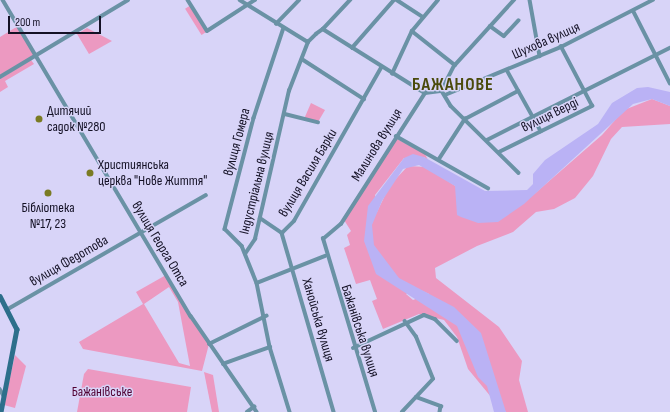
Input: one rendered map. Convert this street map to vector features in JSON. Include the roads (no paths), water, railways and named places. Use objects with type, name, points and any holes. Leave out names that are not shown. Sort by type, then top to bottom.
[{"type":"main road","points":[[0,296],[8,309],[17,332],[1,412]]},
{"type":"street","name":"вулиця Георга Отса","points":[[3,0],[209,344],[257,412]]},
{"type":"street","points":[[0,77],[128,0]]},
{"type":"street","points":[[188,0],[207,32],[249,6],[255,0]]},
{"type":"street","points":[[240,0],[276,24],[308,42]]},
{"type":"street","points":[[276,24],[300,0]]},
{"type":"street","name":"Індустріальна вулиця","points":[[245,254],[254,243],[285,114],[308,42],[350,0]]},
{"type":"street","points":[[352,48],[394,0]]},
{"type":"street","points":[[397,0],[422,16]]},
{"type":"street","points":[[392,74],[412,31],[422,16],[438,0]]},
{"type":"street","points":[[442,91],[455,66],[514,0]]},
{"type":"street","points":[[530,0],[540,56]]},
{"type":"street","name":"Шухова вулиця","points":[[445,95],[561,47],[634,12],[652,0]]},
{"type":"street","points":[[634,12],[670,83]]},
{"type":"street","points":[[490,26],[504,36],[518,21]]},
{"type":"street","name":"вулиця Гомера","points":[[284,28],[225,227],[227,234],[239,240],[257,283],[266,316],[270,347],[290,412]]},
{"type":"street","points":[[322,29],[382,68],[425,93],[442,91]]},
{"type":"street","points":[[412,31],[455,66]]},
{"type":"street","name":"вулиця Верді","points":[[499,152],[591,108],[584,91],[561,47]]},
{"type":"street","points":[[487,140],[532,116],[670,48]]},
{"type":"street","points":[[302,59],[364,99]]},
{"type":"street","name":"вулиця Василя Барки","points":[[260,218],[282,233],[294,221],[382,68]]},
{"type":"street","points":[[507,70],[541,131]]},
{"type":"street","points":[[442,91],[465,119],[519,173]]},
{"type":"street","points":[[439,159],[465,119],[518,91]]},
{"type":"street","name":"Малинова вулиця","points":[[325,256],[323,239],[342,224],[396,136],[425,93]]},
{"type":"street","points":[[285,114],[318,122]]},
{"type":"street","points":[[396,136],[488,188]]},
{"type":"street","name":"вулиця Федотова","points":[[8,309],[206,195]]},
{"type":"street","name":"Ханойська вулиця","points":[[282,233],[334,412]]},
{"type":"street","points":[[257,283],[325,256]]},
{"type":"street","name":"Бажанівська вулиця","points":[[325,256],[353,348],[375,412]]},
{"type":"street","points":[[209,344],[266,316]]},
{"type":"street","points":[[353,348],[418,316],[431,316],[458,341]]},
{"type":"street","points":[[402,412],[433,379],[416,337],[404,322]]},
{"type":"street","points":[[224,364],[270,347]]},
{"type":"street","points":[[0,389],[4,396]]},
{"type":"street","points":[[416,397],[441,406],[440,412]]},
{"type":"street","points":[[248,412],[254,407]]},
{"type":"place","name":"Дитячий садок №280","points":[[39,119]]},
{"type":"place","name":"Християнська церква \"Нове Життя\"","points":[[90,173]]},
{"type":"place","name":"Бібліотека №17, 23","points":[[48,193]]},
{"type":"district","name":"БАЖАНОВЕ","points":[[453,85]]},
{"type":"park label","name":"Бажанівське","points":[[102,392]]}]
